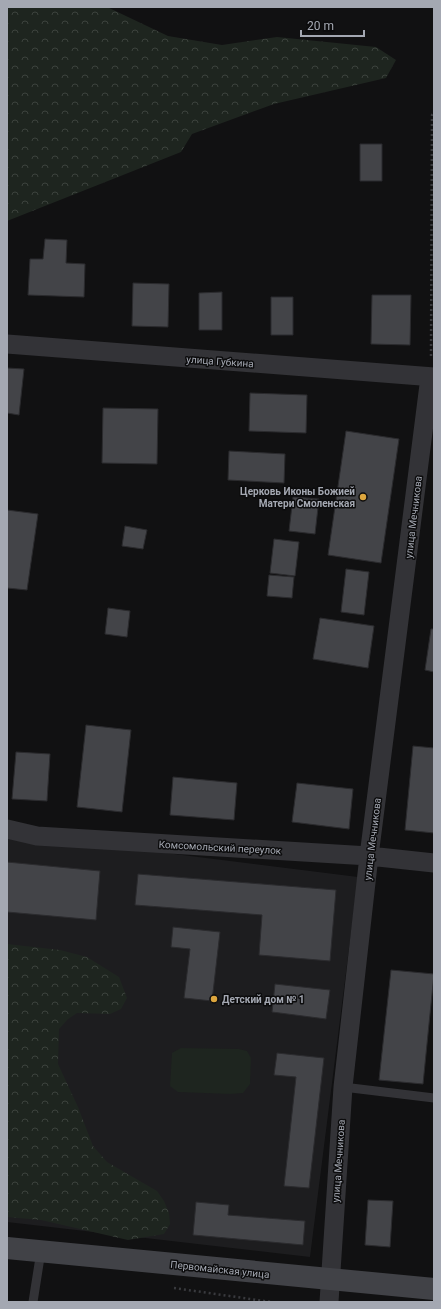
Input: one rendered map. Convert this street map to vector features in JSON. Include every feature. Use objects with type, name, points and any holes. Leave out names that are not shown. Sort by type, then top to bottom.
[{"type":"street","name":"улица Губкина","points":[[7,344],[432,377]]},
{"type":"street","name":"улица Мечникова","points":[[329,1302],[329,1280],[332,1258],[343,1087],[369,856],[432,377]]},
{"type":"street","name":"Комсомольский переулок","points":[[7,829],[37,836],[369,856],[434,863]]},
{"type":"street","name":"Первомайская улица","points":[[7,1248],[434,1289]]},
{"type":"lane","points":[[343,1087],[434,1098]]},
{"type":"lane","points":[[34,1302],[41,1251]]},
{"type":"path","points":[[432,377],[432,115],[434,113]]},
{"type":"shaded area","points":[[7,833],[358,877],[310,1257],[7,1222]]},
{"type":"green space","points":[[7,7],[107,7],[168,36],[222,45],[277,37],[376,47],[396,60],[386,78],[274,104],[192,134],[181,152],[7,221]]},
{"type":"green space","points":[[7,944],[60,950],[87,957],[119,977],[127,998],[121,1009],[110,1014],[77,1013],[68,1019],[59,1029],[58,1064],[78,1107],[93,1146],[107,1162],[157,1191],[164,1201],[169,1213],[170,1224],[164,1234],[128,1240],[41,1220],[7,1217]]},
{"type":"green space","points":[[181,1048],[239,1049],[247,1051],[251,1058],[250,1084],[243,1093],[178,1092],[170,1086],[172,1053]]},
{"type":"building","points":[[360,144],[382,144],[382,181],[360,181]]},
{"type":"building","points":[[45,239],[67,240],[66,263],[85,264],[84,297],[28,295],[30,259],[43,259]]},
{"type":"building","points":[[133,283],[169,284],[168,327],[132,326]]},
{"type":"building","points":[[222,292],[222,330],[199,330],[199,293]]},
{"type":"building","points":[[372,295],[411,295],[410,345],[371,344]]},
{"type":"building","points":[[271,297],[293,297],[293,335],[271,335]]},
{"type":"building","points":[[7,368],[24,369],[19,415],[7,413]]},
{"type":"building","points":[[250,393],[307,395],[306,433],[249,431]]},
{"type":"building","points":[[103,408],[158,409],[157,464],[102,463]]},
{"type":"building","name":"Церковь Иконы Божией Матери Смоленская","points":[[346,431],[399,439],[381,563],[328,555]]},
{"type":"building","points":[[229,451],[285,454],[284,483],[228,480]]},
{"type":"building","points":[[293,497],[319,499],[315,534],[289,531]]},
{"type":"building","points":[[7,510],[38,514],[27,590],[7,588]]},
{"type":"building","points":[[125,526],[147,530],[143,549],[122,546]]},
{"type":"building","points":[[274,539],[299,542],[295,576],[270,573]]},
{"type":"building","points":[[346,569],[369,572],[364,615],[341,612]]},
{"type":"building","points":[[269,575],[294,577],[292,598],[267,596]]},
{"type":"building","points":[[108,608],[130,611],[127,637],[105,634]]},
{"type":"building","points":[[320,618],[374,626],[368,668],[313,659]]},
{"type":"building","points":[[431,629],[434,629],[434,672],[425,670]]},
{"type":"building","points":[[86,725],[131,730],[122,812],[77,807]]},
{"type":"building","points":[[413,746],[434,748],[434,833],[405,830]]},
{"type":"building","points":[[16,752],[50,754],[47,801],[12,799]]},
{"type":"building","points":[[173,777],[237,783],[234,820],[170,815]]},
{"type":"building","points":[[297,783],[353,789],[349,829],[292,822]]},
{"type":"building","points":[[7,862],[100,871],[96,920],[7,912]]},
{"type":"building","points":[[138,874],[336,890],[330,961],[259,955],[262,915],[135,905]]},
{"type":"building","points":[[173,927],[220,932],[212,1001],[184,998],[190,949],[171,947]]},
{"type":"building","points":[[391,970],[434,974],[423,1084],[379,1080]]},
{"type":"building","points":[[275,984],[330,990],[326,1019],[272,1012]]},
{"type":"building","points":[[277,1053],[324,1058],[309,1188],[284,1186],[296,1077],[274,1075]]},
{"type":"building","points":[[368,1200],[393,1201],[390,1247],[365,1245]]},
{"type":"building","points":[[196,1202],[229,1205],[228,1215],[305,1221],[303,1245],[193,1235]]},
{"type":"place","name":"Церковь Иконы Божией Матери Смоленская","points":[[363,497]]},
{"type":"place","name":"Детский дом № 1","points":[[214,999]]}]
